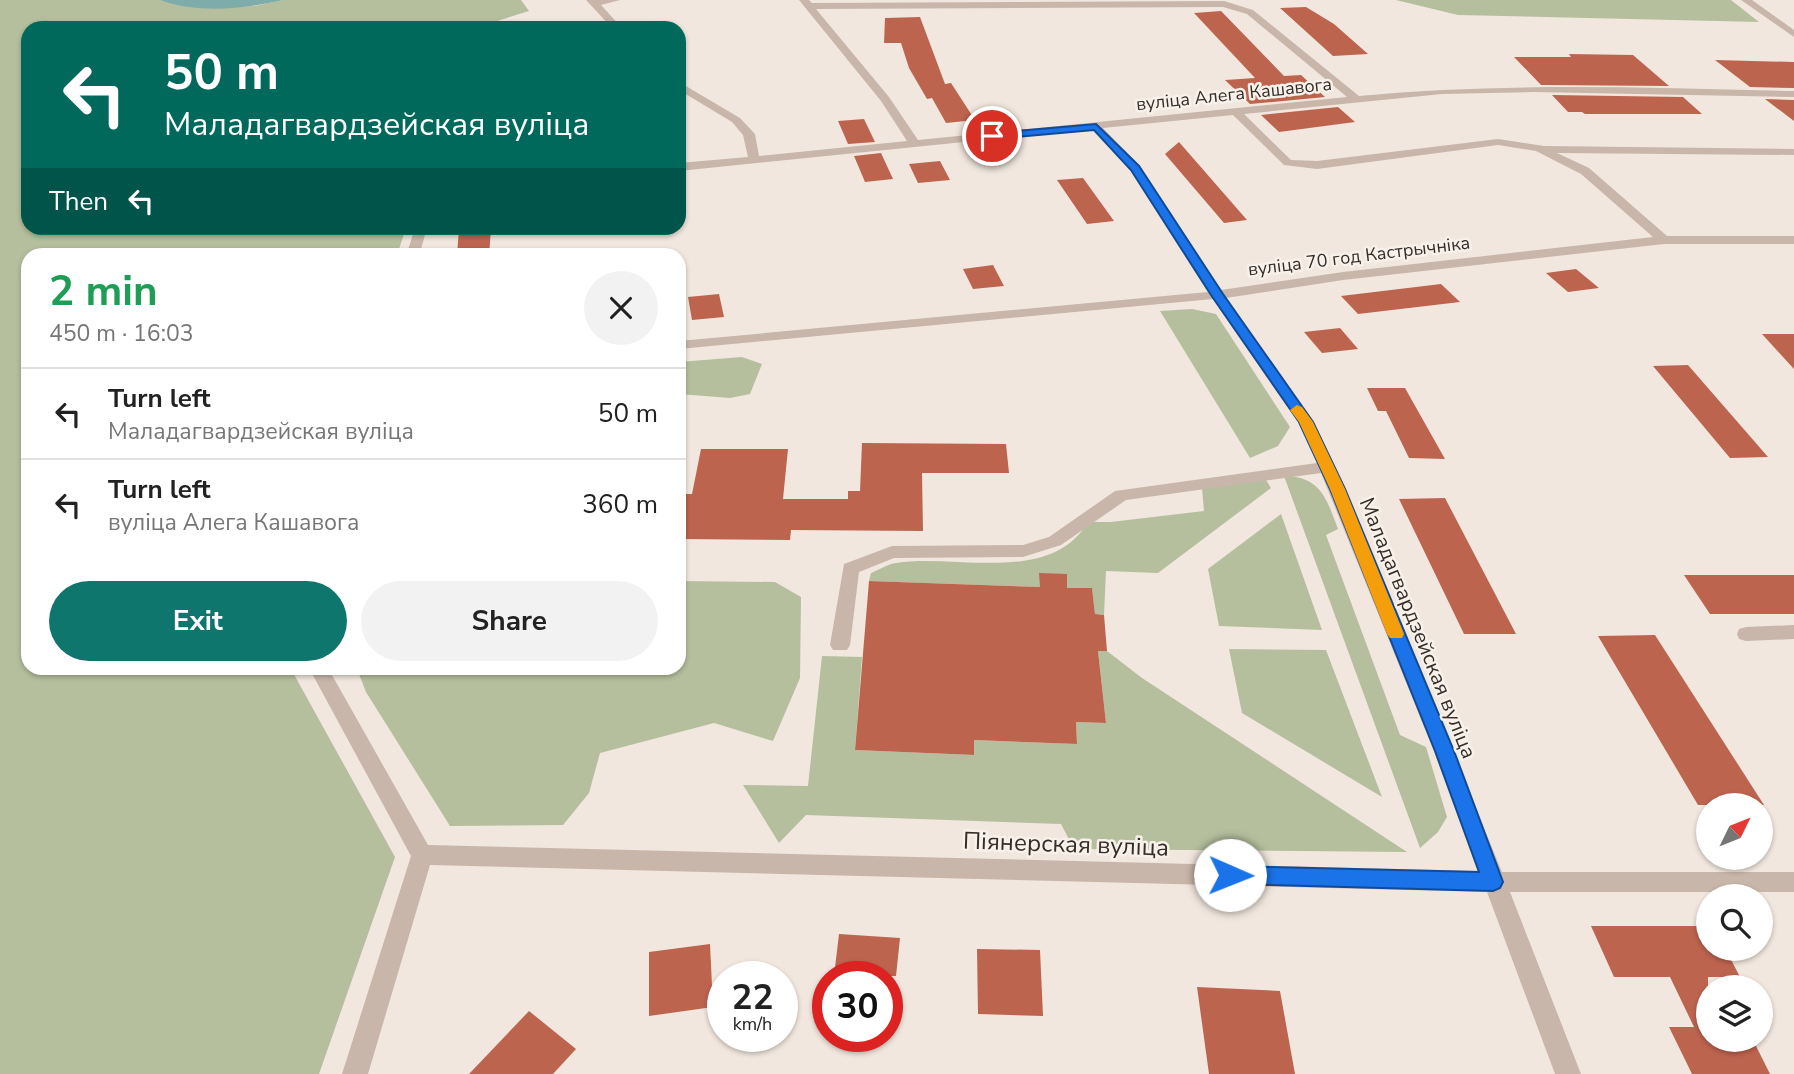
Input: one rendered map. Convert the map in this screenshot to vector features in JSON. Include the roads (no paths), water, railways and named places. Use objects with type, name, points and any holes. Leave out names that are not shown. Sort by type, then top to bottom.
[{"type":"street","points":[[592,1],[615,0]]},
{"type":"street","points":[[1746,0],[1794,34]]},
{"type":"street","points":[[592,1],[611,21]]},
{"type":"street","points":[[806,3],[1224,4],[1250,12],[1356,99]]},
{"type":"street","points":[[806,3],[885,99],[914,143]]},
{"type":"street","points":[[686,89],[736,120],[749,134],[754,160]]},
{"type":"street","name":"вуліца Алега Кашавога","points":[[686,166],[1442,91],[1534,89],[1794,94]]},
{"type":"street","points":[[1236,112],[1288,163],[1317,165],[1498,142],[1539,148],[1794,152]]},
{"type":"street","name":"Маладагвардзейская вуліца","points":[[1096,127],[1135,168],[1217,295],[1306,422],[1337,489],[1444,751],[1567,1074]]},
{"type":"street","points":[[1539,148],[1585,171],[1664,240]]},
{"type":"street","name":"вуліца 70 год Кастрычніка","points":[[686,344],[1217,295],[1343,276],[1664,240],[1794,240]]},
{"type":"street","points":[[840,645],[850,568],[892,552],[1023,551],[1055,541],[1121,495],[1325,467]]},
{"type":"street","points":[[1746,634],[1794,632]]},
{"type":"street","points":[[322,675],[422,855],[355,1074]]},
{"type":"street","name":"Піянерская вуліца","points":[[422,855],[1493,882],[1794,882]]},
{"type":"water","points":[[160,0],[283,0],[253,6],[205,9]]}]
